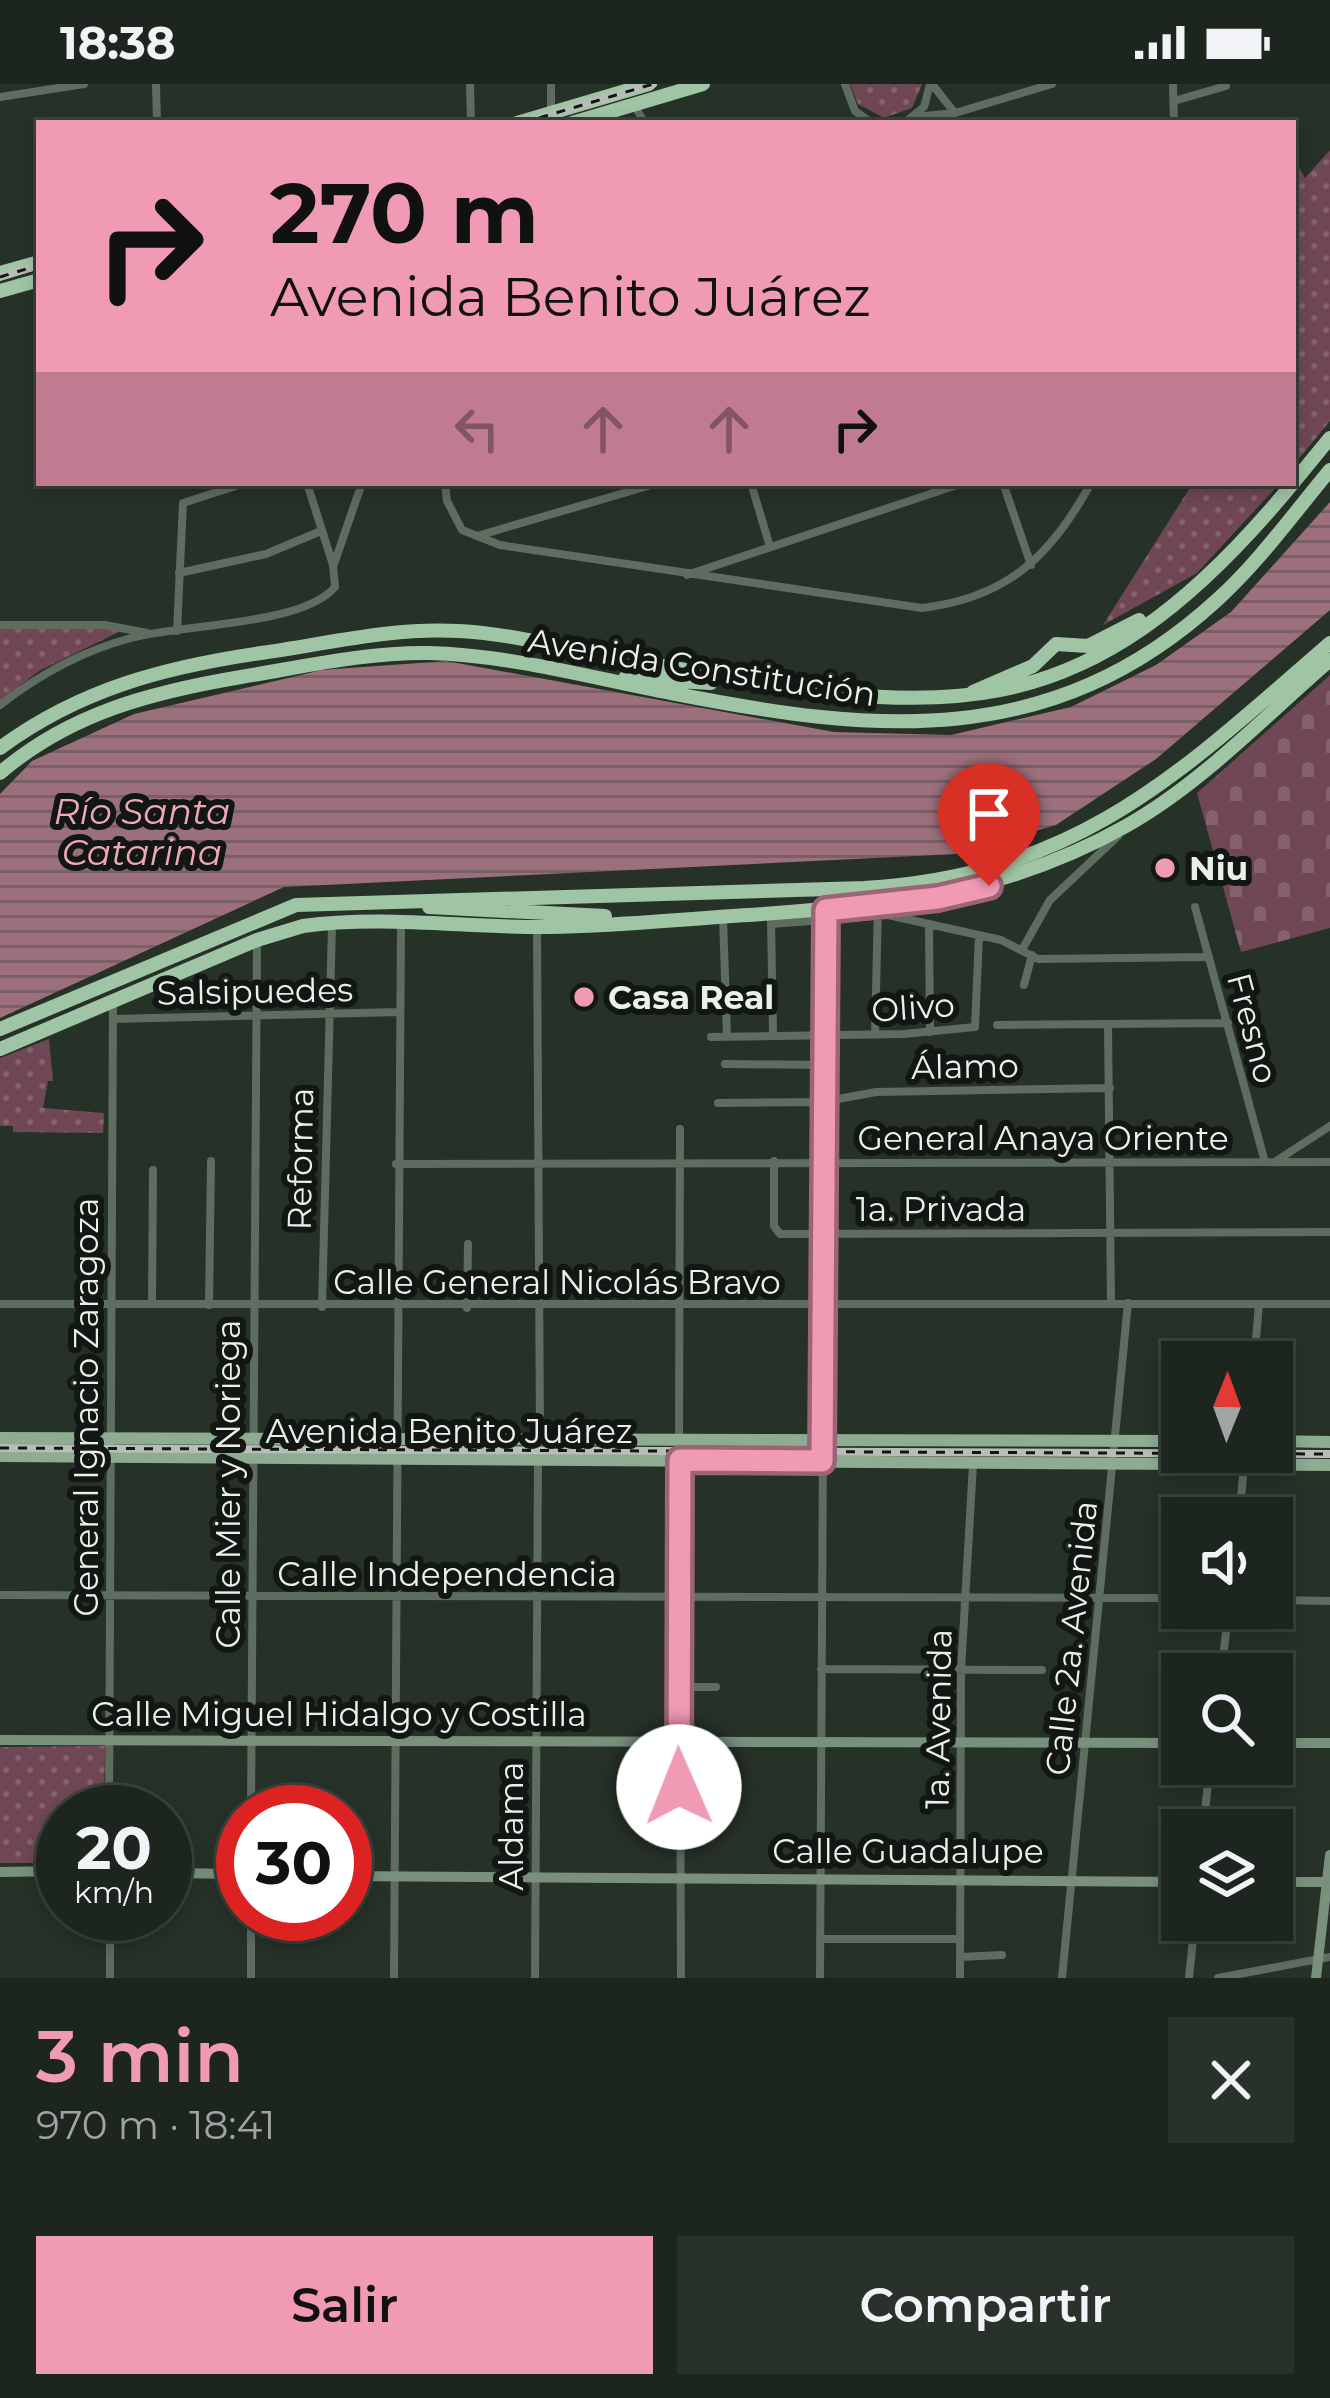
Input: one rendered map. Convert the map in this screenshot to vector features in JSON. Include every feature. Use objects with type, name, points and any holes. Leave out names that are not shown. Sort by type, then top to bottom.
[{"type":"highway","points":[[527,120],[640,93],[703,84]]},
{"type":"highway","points":[[579,120],[640,93]]},
{"type":"highway","points":[[0,273],[36,263]]},
{"type":"highway","points":[[0,291],[36,281]]},
{"type":"highway","name":"Avenida Constitución","points":[[1296,479],[1330,438]]},
{"type":"highway","name":"Avenida Constitución","points":[[0,773],[70,726],[142,696],[322,664],[426,653],[856,723],[958,720],[1030,705],[1120,669],[1200,615],[1236,582],[1330,470]]},
{"type":"highway","name":"Avenida Constitución","points":[[0,748],[69,705],[149,673],[407,632],[473,632],[859,700],[958,700],[1008,691],[1075,667],[1172,608],[1235,554],[1291,486]]},
{"type":"highway","points":[[958,700],[1033,666],[1055,644],[1088,646],[1172,608]]},
{"type":"highway","points":[[0,1029],[260,916],[296,905],[864,888],[955,880],[996,869],[1080,835],[1128,808],[1192,762],[1330,643]]},
{"type":"highway","points":[[0,1049],[256,940],[332,923],[537,926],[826,915],[878,910],[1007,880],[1129,825],[1183,786],[1330,660]]},
{"type":"highway","points":[[589,677],[757,683]]},
{"type":"highway","points":[[364,901],[529,915],[702,919]]},
{"type":"main road","name":"Avenida Benito Juárez","points":[[0,1438],[1161,1441]]},
{"type":"main road","points":[[1293,1442],[1330,1442]]},
{"type":"main road","name":"Avenida Benito Juárez","points":[[0,1456],[1161,1463]]},
{"type":"main road","name":"Avenida Benito Juárez","points":[[1293,1465],[1330,1465]]},
{"type":"street","points":[[0,97],[84,84]]},
{"type":"street","points":[[156,84],[157,120]]},
{"type":"street","points":[[470,84],[471,120]]},
{"type":"street","points":[[550,84],[551,113]]},
{"type":"street","points":[[845,84],[855,111],[868,120]]},
{"type":"street","points":[[915,117],[931,84],[955,112]]},
{"type":"street","points":[[910,120],[1052,84]]},
{"type":"street","points":[[1173,84],[1174,120]]},
{"type":"street","points":[[1174,101],[1226,86]]},
{"type":"street","points":[[177,631],[183,503],[236,486]]},
{"type":"street","points":[[308,486],[334,566]]},
{"type":"street","points":[[0,705],[64,662],[148,634],[293,609],[334,587],[334,566],[361,486]]},
{"type":"street","points":[[446,486],[454,520],[476,536],[686,575],[922,608],[982,596],[1031,565],[1050,549],[1089,486]]},
{"type":"street","points":[[476,536],[648,486]]},
{"type":"street","points":[[752,486],[770,547]]},
{"type":"street","points":[[686,575],[954,486]]},
{"type":"street","points":[[1005,486],[1031,565]]},
{"type":"street","points":[[179,573],[266,554],[321,531]]},
{"type":"street","points":[[0,625],[105,625],[148,634]]},
{"type":"street","points":[[1023,948],[1050,899],[1129,825]]},
{"type":"street","name":"Fresno","points":[[1195,907],[1270,1162]]},
{"type":"street","points":[[875,1035],[878,910],[929,928],[1023,948],[1046,959],[1209,958]]},
{"type":"street","points":[[820,1978],[826,915]]},
{"type":"street","points":[[723,916],[727,1035]]},
{"type":"street","points":[[771,918],[773,1034]]},
{"type":"street","name":"Reforma","points":[[322,1307],[332,923]]},
{"type":"street","points":[[394,1978],[394,1307],[400,924]]},
{"type":"street","points":[[537,926],[540,1438]]},
{"type":"street","points":[[929,928],[930,1032]]},
{"type":"street","name":"Olivo","points":[[710,1037],[875,1035],[975,1027],[979,936]]},
{"type":"street","name":"Calle Mier y Noriega","points":[[251,1785],[256,940]]},
{"type":"street","points":[[1024,986],[1032,955]]},
{"type":"street","name":"General Ignacio Zaragoza","points":[[110,1785],[113,1002]]},
{"type":"street","name":"Salsipuedes","points":[[112,1018],[399,1012]]},
{"type":"street","name":"Olivo","points":[[997,1025],[1228,1023]]},
{"type":"street","points":[[1108,1024],[1111,1302]]},
{"type":"street","points":[[724,1064],[824,1065]]},
{"type":"street","name":"Álamo","points":[[718,1103],[822,1102],[876,1091],[1111,1088]]},
{"type":"street","points":[[1270,1162],[1330,1126]]},
{"type":"street","points":[[679,1438],[680,1129]]},
{"type":"street","points":[[208,1305],[211,1161]]},
{"type":"street","name":"1a. Privada","points":[[774,1161],[775,1230],[822,1234],[1330,1232]]},
{"type":"street","name":"General Anaya Oriente","points":[[396,1164],[1330,1162]]},
{"type":"street","points":[[152,1304],[153,1170]]},
{"type":"street","points":[[466,1308],[467,1244]]},
{"type":"street","name":"Calle 2a. Avenida","points":[[1063,1978],[1128,1303]]},
{"type":"street","points":[[1256,1341],[1259,1303]]},
{"type":"street","name":"Calle General Nicolás Bravo","points":[[0,1304],[466,1308],[1330,1304]]},
{"type":"street","name":"Aldama","points":[[535,1978],[538,1458]]},
{"type":"street","points":[[680,1460],[681,1978]]},
{"type":"street","name":"1a. Avenida","points":[[960,1978],[961,1671],[973,1462]]},
{"type":"street","name":"Calle Independencia","points":[[0,1594],[678,1600],[1161,1598]]},
{"type":"street","points":[[1293,1600],[1330,1601]]},
{"type":"street","points":[[821,1670],[1042,1670]]},
{"type":"street","points":[[679,1687],[716,1687]]},
{"type":"street","name":"Calle Miguel Hidalgo y Costilla","points":[[0,1740],[1161,1743]]},
{"type":"street","points":[[1293,1743],[1330,1744]]},
{"type":"street","points":[[1316,1978],[1324,1958],[1330,1855]]},
{"type":"street","points":[[0,1872],[36,1871]]},
{"type":"street","name":"Calle Guadalupe","points":[[372,1877],[1161,1881]]},
{"type":"street","points":[[1293,1882],[1328,1882]]},
{"type":"street","points":[[820,1939],[960,1939]]},
{"type":"street","points":[[110,1941],[110,1978]]},
{"type":"street","points":[[251,1941],[251,1978]]},
{"type":"street","points":[[1189,1978],[1193,1941]]},
{"type":"street","points":[[960,1957],[1002,1955]]},
{"type":"street","points":[[1218,1978],[1324,1958]]},
{"type":"green space","points":[[850,84],[922,84],[912,108],[884,118],[858,104]]},
{"type":"green space","points":[[1330,150],[1330,421],[1296,462],[1296,162],[1305,178]]},
{"type":"green space","points":[[1191,486],[1277,486],[1197,573],[1103,625]]},
{"type":"green space","points":[[0,629],[121,631],[39,671],[0,701]]},
{"type":"green space","points":[[1330,675],[1330,928],[1241,952],[1197,793]]},
{"type":"green space","points":[[49,1039],[53,1081],[48,1081],[43,1108],[104,1113],[103,1133],[13,1132],[13,1126],[0,1126],[0,1058]]},
{"type":"green space","points":[[105,1746],[104,1785],[36,1785],[36,1863],[0,1863],[0,1747]]},
{"type":"water","name":"Río Santa Catarina","points":[[1330,502],[1330,610],[1156,759],[1056,825],[956,854],[284,887],[0,1018],[0,794],[32,761],[134,714],[322,670],[446,661],[834,732],[951,735],[1071,707],[1156,665],[1231,612]]},
{"type":"railway","points":[[532,120],[653,84]]},
{"type":"railway","points":[[0,277],[36,266]]},
{"type":"railway","points":[[0,1448],[1330,1454]]},
{"type":"place","name":"Niu","points":[[1165,868]]},
{"type":"place","name":"Casa Real","points":[[584,997]]},
{"type":"route","points":[[679,1787],[680,1460],[822,1461],[826,910],[938,898],[989,886]]}]
